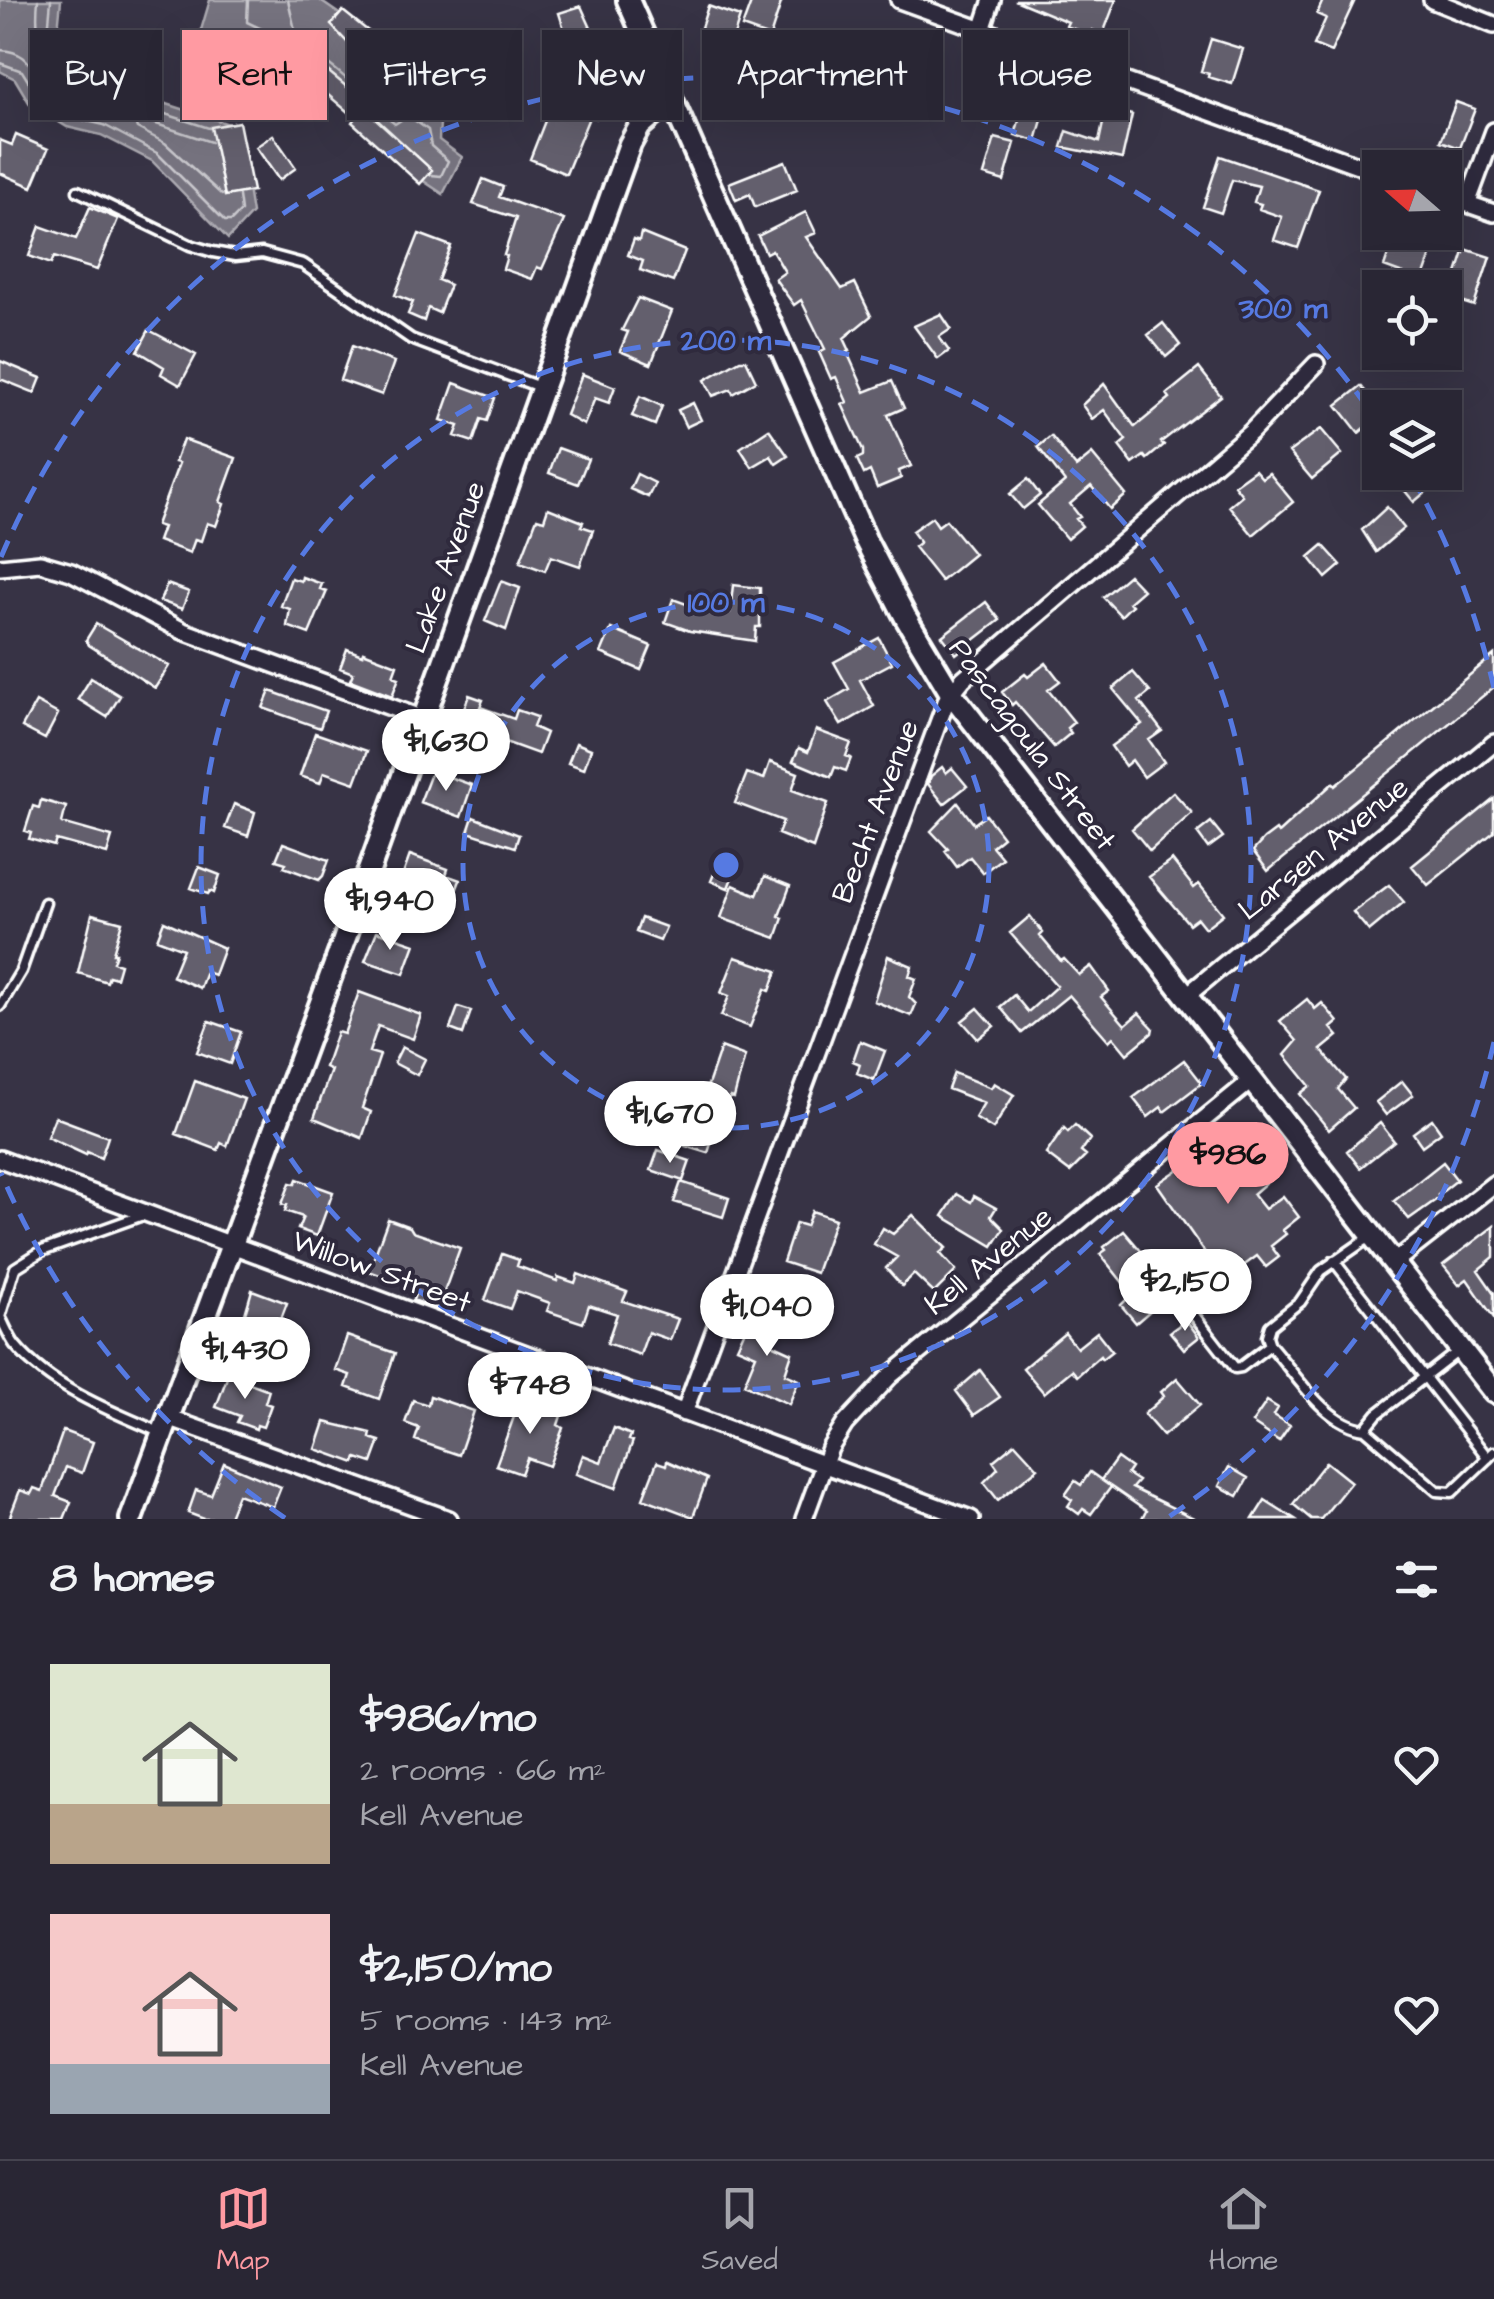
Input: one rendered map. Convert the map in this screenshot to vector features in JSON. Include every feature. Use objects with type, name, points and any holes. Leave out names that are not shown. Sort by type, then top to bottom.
[{"type":"street","name":"Pascagoula Street","points":[[628,0],[641,30]]},
{"type":"street","points":[[899,0],[982,30],[992,0]]},
{"type":"street","points":[[1432,0],[1494,25]]},
{"type":"street","points":[[1128,82],[1362,166]]},
{"type":"street","name":"Lake Avenue","points":[[131,1519],[630,144],[647,120]]},
{"type":"street","name":"Pascagoula Street","points":[[680,120],[866,540],[951,693],[1494,1392]]},
{"type":"street","points":[[1467,204],[1494,131]]},
{"type":"street","points":[[1462,202],[1494,214]]},
{"type":"street","name":"Becht Avenue","points":[[684,1413],[951,693],[1251,432],[1316,364]]},
{"type":"street","points":[[0,567],[40,563],[97,583],[183,630],[423,719]]},
{"type":"street","name":"Larsen Avenue","points":[[1186,996],[1494,743]]},
{"type":"street","name":"Kell Avenue","points":[[804,1519],[830,1448],[845,1424],[890,1376],[1252,1080]]},
{"type":"street","name":"Willow Street","points":[[0,1160],[970,1519]]},
{"type":"street","points":[[1393,1262],[1494,1184]]},
{"type":"street","points":[[165,1426],[449,1519]]},
{"type":"lane","points":[[78,191],[190,245],[235,256],[262,253],[303,264],[412,339],[542,388]]},
{"type":"lane","points":[[0,1006],[22,971],[45,903]]},
{"type":"lane","points":[[146,1214],[42,1251],[15,1268],[0,1317],[14,1344],[47,1374],[105,1408],[165,1426]]},
{"type":"lane","points":[[1334,1261],[1491,1455],[1452,1492],[1441,1493],[1365,1429],[1349,1427],[1332,1416],[1270,1345],[1267,1336],[1270,1326],[1300,1302],[1320,1270],[1372,1236]]},
{"type":"lane","points":[[1193,1314],[1235,1368],[1270,1345]]},
{"type":"lane","points":[[1365,1429],[1377,1414],[1461,1349]]},
{"type":"water","points":[[0,0],[61,0],[58,30],[30,30],[30,104],[15,79],[0,71]]},
{"type":"water","points":[[210,0],[319,0],[362,30],[347,30],[347,110],[327,92],[327,30],[201,30]]},
{"type":"water","points":[[162,102],[182,109],[182,120],[216,120],[238,127],[252,213],[228,239],[152,161],[101,135],[67,127],[56,120],[162,120]]},
{"type":"water","points":[[357,120],[440,123],[439,140],[462,157],[443,194],[422,180]]},
{"type":"building","points":[[752,0],[782,0],[772,30],[742,27]]},
{"type":"building","points":[[1015,0],[1116,0],[1105,30],[1077,30],[1066,26],[1068,22]]},
{"type":"building","points":[[1323,0],[1355,0],[1331,52],[1314,45],[1326,18],[1317,14]]},
{"type":"building","points":[[581,6],[592,30],[564,30],[559,13]]},
{"type":"building","points":[[708,6],[740,17],[736,30],[700,31]]},
{"type":"building","points":[[343,11],[367,30],[347,30],[347,42],[331,25]]},
{"type":"building","points":[[1211,39],[1243,49],[1232,84],[1201,71]]},
{"type":"building","points":[[327,70],[347,87],[347,111],[327,94]]},
{"type":"building","points":[[1456,102],[1475,109],[1460,148],[1441,141]]},
{"type":"building","points":[[1128,114],[1132,115],[1122,159],[1062,147],[1067,131],[1099,142],[1104,120],[1128,120]]},
{"type":"building","points":[[377,120],[432,170],[420,184],[352,122]]},
{"type":"building","points":[[545,120],[588,120],[566,174],[530,159]]},
{"type":"building","points":[[1019,120],[1042,120],[1036,141],[1015,135]]},
{"type":"building","points":[[239,122],[253,191],[225,196],[211,127]]},
{"type":"building","points":[[16,135],[48,149],[32,187],[0,173],[0,140],[12,145]]},
{"type":"building","points":[[273,135],[296,168],[279,180],[256,147]]},
{"type":"building","points":[[995,138],[1015,143],[1004,181],[984,175]]},
{"type":"building","points":[[1220,156],[1319,190],[1298,248],[1274,240],[1282,217],[1259,209],[1261,204],[1254,202],[1259,186],[1232,180],[1221,213],[1203,207]]},
{"type":"building","points":[[785,161],[797,190],[755,207],[750,194],[736,200],[729,183]]},
{"type":"building","points":[[483,179],[503,187],[499,197],[564,220],[542,269],[537,267],[532,279],[503,269],[516,218],[473,204]]},
{"type":"building","points":[[90,207],[118,219],[97,270],[54,257],[51,264],[29,256],[40,226],[76,239]]},
{"type":"building","points":[[806,212],[816,233],[806,237],[842,289],[855,283],[871,316],[844,338],[865,392],[892,381],[904,408],[888,415],[911,466],[899,471],[901,478],[877,488],[870,471],[864,474],[857,459],[863,456],[863,450],[842,404],[847,402],[836,377],[831,379],[819,352],[825,349],[801,300],[794,305],[775,279],[785,272],[772,250],[766,253],[758,236]]},
{"type":"building","points":[[641,233],[685,251],[673,282],[640,270],[643,261],[628,255]]},
{"type":"building","points":[[419,234],[451,246],[438,280],[450,285],[439,313],[428,308],[424,321],[408,314],[413,302],[395,295]]},
{"type":"building","points":[[1465,249],[1490,257],[1474,306],[1462,302],[1462,270],[1458,270]]},
{"type":"building","points":[[1390,250],[1433,250],[1426,270],[1384,267]]},
{"type":"building","points":[[638,298],[672,311],[651,364],[620,351],[628,332],[622,330]]},
{"type":"building","points":[[941,314],[951,329],[939,337],[949,351],[938,359],[914,326]]},
{"type":"building","points":[[1163,323],[1180,345],[1166,357],[1148,335]]},
{"type":"building","points":[[149,330],[196,355],[180,385],[161,374],[164,367],[138,351]]},
{"type":"building","points":[[352,346],[394,362],[382,395],[340,380]]},
{"type":"building","points":[[746,360],[756,381],[733,394],[731,389],[713,396],[705,380]]},
{"type":"building","points":[[0,361],[41,378],[35,393],[0,379]]},
{"type":"building","points":[[1199,368],[1221,396],[1161,442],[1164,445],[1147,459],[1144,456],[1133,464],[1119,446],[1126,440],[1104,410],[1092,419],[1082,405],[1104,384],[1135,427]]},
{"type":"building","points":[[582,374],[615,387],[609,403],[595,398],[584,425],[566,415]]},
{"type":"building","points":[[454,383],[495,398],[487,421],[481,419],[473,442],[455,436],[459,426],[441,420]]},
{"type":"building","points":[[1361,386],[1364,390],[1362,430],[1359,433],[1337,405]]},
{"type":"building","points":[[640,396],[662,406],[655,425],[632,416]]},
{"type":"building","points":[[693,403],[701,420],[686,427],[678,410]]},
{"type":"building","points":[[769,429],[788,456],[776,464],[771,456],[752,467],[740,448]]},
{"type":"building","points":[[1321,429],[1342,454],[1312,479],[1289,452]]},
{"type":"building","points":[[1051,436],[1076,467],[1092,454],[1126,495],[1110,509],[1091,486],[1070,504],[1082,526],[1067,539],[1038,505],[1065,482],[1038,447]]},
{"type":"building","points":[[183,439],[236,458],[216,526],[207,523],[201,541],[195,539],[190,553],[158,541],[163,527],[156,525],[179,463],[175,462]]},
{"type":"building","points":[[558,448],[588,459],[578,484],[549,473]]},
{"type":"building","points":[[1255,470],[1262,478],[1269,473],[1293,502],[1253,535],[1229,506],[1242,495],[1234,485]]},
{"type":"building","points":[[637,474],[655,483],[648,497],[630,489]]},
{"type":"building","points":[[1028,479],[1040,495],[1023,509],[1010,494]]},
{"type":"building","points":[[1404,490],[1428,490],[1414,502]]},
{"type":"building","points":[[1387,507],[1404,528],[1376,552],[1362,530]]},
{"type":"building","points":[[548,508],[593,530],[580,566],[551,556],[545,571],[520,562],[537,518],[544,520]]},
{"type":"building","points":[[932,517],[938,526],[946,520],[974,554],[941,581],[914,547],[920,542],[912,531]]},
{"type":"building","points":[[1323,545],[1341,565],[1326,578],[1309,557]]},
{"type":"building","points":[[1129,575],[1143,590],[1121,616],[1103,597]]},
{"type":"building","points":[[302,577],[322,584],[320,589],[327,591],[309,634],[287,626],[290,609],[281,606],[291,578],[301,581]]},
{"type":"building","points":[[501,581],[520,588],[506,630],[485,621]]},
{"type":"building","points":[[167,584],[189,592],[182,609],[160,601]]},
{"type":"building","points":[[733,585],[760,588],[760,627],[756,627],[755,641],[690,631],[665,622],[673,599],[703,610],[730,612]]},
{"type":"building","points":[[986,602],[1000,620],[956,654],[942,636]]},
{"type":"building","points":[[96,624],[169,666],[155,688],[89,645],[86,640]]},
{"type":"building","points":[[611,629],[651,646],[641,670],[601,653]]},
{"type":"building","points":[[879,638],[892,663],[860,680],[874,706],[841,725],[827,702],[849,689],[834,662]]},
{"type":"building","points":[[347,649],[397,665],[393,676],[399,678],[392,696],[350,680],[353,673],[340,668]]},
{"type":"building","points":[[1494,655],[1494,687],[1268,871],[1253,851],[1264,839],[1276,830],[1278,833],[1333,783],[1335,786]]},
{"type":"building","points":[[1046,663],[1060,681],[1048,690],[1074,722],[1067,728],[1071,733],[1054,747],[1002,692]]},
{"type":"building","points":[[1133,672],[1150,692],[1139,701],[1162,731],[1149,740],[1164,762],[1144,777],[1132,760],[1125,766],[1111,746],[1142,724],[1113,689]]},
{"type":"building","points":[[91,678],[120,696],[107,717],[78,699]]},
{"type":"building","points":[[270,691],[326,711],[320,728],[263,708]]},
{"type":"building","points":[[469,695],[483,700],[480,707],[514,719],[517,710],[537,717],[533,727],[546,733],[538,754],[458,725]]},
{"type":"building","points":[[36,702],[58,714],[45,739],[22,727]]},
{"type":"building","points":[[816,730],[851,743],[846,771],[835,767],[831,777],[793,761],[799,748],[808,752]]},
{"type":"building","points":[[315,733],[367,751],[355,783],[324,772],[320,783],[300,776]]},
{"type":"building","points":[[576,743],[591,749],[584,769],[568,763]]},
{"type":"building","points":[[770,762],[798,773],[792,790],[828,803],[813,848],[778,834],[783,821],[735,803],[747,773],[764,779]]},
{"type":"building","points":[[942,767],[946,773],[952,768],[967,786],[944,804],[928,784]]},
{"type":"building","points":[[432,771],[472,785],[461,817],[420,802]]},
{"type":"building","points":[[1173,792],[1192,813],[1150,851],[1132,829]]},
{"type":"building","points":[[1494,799],[1494,832],[1428,885],[1412,866]]},
{"type":"building","points":[[41,800],[66,807],[62,823],[112,837],[107,854],[56,840],[54,846],[29,839],[31,833],[25,831],[33,806],[39,808]]},
{"type":"building","points":[[958,803],[974,824],[986,815],[1003,837],[992,846],[1002,858],[983,873],[970,857],[957,867],[945,851],[948,849],[931,831]]},
{"type":"building","points":[[234,804],[255,812],[248,836],[225,828]]},
{"type":"building","points":[[473,817],[519,835],[515,847],[468,832]]},
{"type":"building","points":[[1211,822],[1223,837],[1208,848],[1197,833]]},
{"type":"building","points":[[283,843],[329,860],[323,876],[319,880],[284,867],[286,863],[276,860]]},
{"type":"building","points":[[410,855],[448,869],[446,875],[460,880],[452,902],[399,886]]},
{"type":"building","points":[[1172,860],[1194,888],[1199,884],[1223,914],[1205,928],[1197,918],[1189,924],[1149,877]]},
{"type":"building","points":[[718,864],[735,870],[728,888],[711,881]]},
{"type":"building","points":[[199,867],[220,875],[214,893],[191,888]]},
{"type":"building","points":[[765,876],[790,886],[776,938],[721,918],[733,885],[757,895]]},
{"type":"building","points":[[1389,885],[1404,902],[1369,931],[1353,912]]},
{"type":"building","points":[[92,914],[122,922],[113,953],[113,962],[120,964],[116,978],[109,976],[107,982],[78,973]]},
{"type":"building","points":[[1030,916],[1043,933],[1040,936],[1061,961],[1064,959],[1079,975],[1091,966],[1109,991],[1101,997],[1125,1025],[1139,1013],[1153,1028],[1152,1033],[1127,1054],[1113,1037],[1109,1041],[1069,995],[1022,1033],[1000,1007],[1014,995],[1028,1012],[1057,986],[1010,933]]},
{"type":"building","points":[[641,918],[666,927],[660,941],[636,932]]},
{"type":"building","points":[[164,921],[224,948],[214,975],[206,972],[200,988],[172,976],[183,949],[157,939]]},
{"type":"building","points":[[377,931],[415,944],[404,974],[365,961]]},
{"type":"building","points":[[888,956],[912,966],[909,976],[916,979],[909,997],[916,1004],[911,1016],[874,1001]]},
{"type":"building","points":[[735,957],[777,971],[750,1027],[721,1016],[729,996],[721,993]]},
{"type":"building","points":[[359,992],[421,1015],[413,1039],[378,1026],[369,1052],[380,1055],[362,1108],[371,1112],[362,1138],[314,1118],[331,1070],[325,1067],[337,1032],[344,1034]]},
{"type":"building","points":[[1307,999],[1315,1009],[1322,1003],[1338,1022],[1331,1028],[1338,1036],[1321,1050],[1346,1079],[1338,1089],[1354,1108],[1329,1130],[1300,1094],[1310,1086],[1285,1055],[1297,1041],[1280,1021]]},
{"type":"building","points":[[458,1007],[471,1011],[463,1034],[450,1029]]},
{"type":"building","points":[[978,1008],[994,1026],[978,1039],[962,1021]]},
{"type":"building","points":[[209,1021],[241,1032],[230,1064],[197,1052]]},
{"type":"building","points":[[860,1041],[885,1051],[874,1080],[857,1073],[860,1064],[853,1061]]},
{"type":"building","points":[[402,1047],[425,1059],[417,1075],[394,1063]]},
{"type":"building","points":[[721,1047],[745,1056],[734,1098],[730,1097],[724,1113],[721,1112],[708,1153],[685,1146],[701,1105],[696,1104],[703,1087],[707,1088]]},
{"type":"building","points":[[1184,1060],[1202,1083],[1164,1112],[1161,1107],[1148,1117],[1133,1098]]},
{"type":"building","points":[[954,1073],[991,1088],[994,1083],[1014,1095],[993,1129],[975,1118],[984,1103],[948,1089]]},
{"type":"building","points":[[195,1081],[244,1099],[227,1146],[221,1143],[218,1150],[176,1134]]},
{"type":"building","points":[[1402,1081],[1413,1095],[1386,1115],[1376,1102]]},
{"type":"building","points":[[55,1117],[108,1137],[101,1158],[47,1137]]},
{"type":"building","points":[[1432,1119],[1441,1132],[1422,1146],[1413,1133]]},
{"type":"building","points":[[1380,1123],[1394,1141],[1360,1168],[1347,1151]]},
{"type":"building","points":[[1075,1125],[1090,1139],[1081,1152],[1086,1156],[1070,1172],[1046,1154],[1064,1128],[1068,1132]]},
{"type":"building","points":[[1232,1133],[1268,1181],[1253,1194],[1265,1209],[1283,1196],[1299,1217],[1271,1246],[1279,1257],[1266,1267],[1257,1256],[1222,1277],[1157,1184]]},
{"type":"building","points":[[658,1150],[690,1161],[683,1181],[651,1170]]},
{"type":"building","points":[[1443,1162],[1457,1180],[1409,1219],[1394,1201]]},
{"type":"building","points":[[297,1179],[333,1192],[317,1236],[298,1229],[303,1217],[285,1211],[287,1205],[282,1204],[290,1183],[295,1184]]},
{"type":"building","points":[[681,1182],[729,1198],[723,1217],[674,1202]]},
{"type":"building","points":[[957,1194],[971,1202],[974,1196],[996,1208],[991,1216],[1004,1229],[993,1246],[943,1216]]},
{"type":"building","points":[[812,1211],[835,1219],[816,1273],[783,1262],[796,1223],[806,1226]]},
{"type":"building","points":[[913,1215],[946,1248],[940,1253],[956,1271],[934,1293],[914,1274],[902,1286],[886,1268],[897,1257],[874,1244],[883,1228],[893,1234]]},
{"type":"building","points":[[388,1219],[460,1248],[438,1309],[413,1300],[417,1289],[369,1271]]},
{"type":"building","points":[[1494,1226],[1494,1257],[1478,1270],[1494,1293],[1494,1318],[1467,1279],[1459,1285],[1443,1265]]},
{"type":"building","points":[[1124,1231],[1184,1296],[1173,1305],[1166,1297],[1136,1323],[1121,1305],[1132,1294],[1100,1254]]},
{"type":"building","points":[[502,1254],[519,1260],[517,1266],[557,1281],[558,1277],[575,1283],[578,1274],[627,1292],[623,1301],[678,1319],[670,1340],[648,1332],[640,1355],[607,1343],[617,1314],[589,1305],[583,1323],[547,1311],[550,1303],[517,1291],[510,1309],[485,1300]]},
{"type":"building","points":[[252,1290],[287,1303],[268,1353],[251,1347],[256,1333],[241,1328]]},
{"type":"building","points":[[754,1310],[778,1318],[770,1343],[792,1353],[785,1374],[799,1380],[789,1404],[744,1384],[756,1355],[737,1347]]},
{"type":"building","points":[[1186,1320],[1199,1337],[1184,1349],[1170,1332]]},
{"type":"building","points":[[1097,1332],[1112,1351],[1077,1376],[1072,1370],[1044,1393],[1023,1368],[1065,1333],[1077,1348]]},
{"type":"building","points":[[347,1336],[395,1353],[379,1399],[346,1387],[350,1375],[335,1370]]},
{"type":"building","points":[[980,1370],[1000,1397],[974,1415],[956,1391]]},
{"type":"building","points":[[228,1375],[269,1390],[265,1403],[271,1405],[263,1427],[257,1425],[256,1429],[237,1422],[240,1416],[216,1407]]},
{"type":"building","points":[[1177,1378],[1200,1405],[1163,1436],[1144,1414]]},
{"type":"building","points":[[430,1396],[474,1411],[459,1455],[415,1440],[419,1428],[405,1423],[413,1400],[428,1405]]},
{"type":"building","points":[[521,1398],[561,1416],[558,1425],[563,1428],[549,1466],[527,1458],[521,1474],[496,1465]]},
{"type":"building","points":[[1267,1401],[1278,1408],[1274,1415],[1290,1425],[1279,1441],[1252,1423]]},
{"type":"building","points":[[325,1422],[371,1433],[370,1438],[380,1441],[372,1463],[357,1458],[355,1463],[316,1449]]},
{"type":"building","points":[[614,1428],[631,1435],[629,1440],[633,1441],[616,1488],[576,1474],[583,1455],[601,1462]]},
{"type":"building","points":[[63,1431],[93,1442],[82,1473],[66,1467],[55,1496],[71,1502],[64,1519],[9,1519],[20,1490],[31,1494],[34,1488],[42,1491]]},
{"type":"building","points":[[1015,1443],[1038,1468],[998,1500],[984,1482],[998,1468],[993,1461]]},
{"type":"building","points":[[1117,1458],[1131,1468],[1127,1474],[1138,1481],[1132,1488],[1196,1519],[1142,1519],[1146,1511],[1101,1480]]},
{"type":"building","points":[[667,1461],[707,1479],[693,1517],[643,1498],[657,1462],[666,1465]]},
{"type":"building","points":[[1326,1462],[1351,1482],[1321,1519],[1311,1519],[1293,1504]]},
{"type":"building","points":[[224,1463],[281,1487],[273,1507],[238,1494],[228,1519],[204,1519],[188,1513],[196,1490],[211,1495]]},
{"type":"building","points":[[1229,1467],[1248,1478],[1238,1496],[1219,1486]]},
{"type":"building","points":[[1090,1472],[1111,1487],[1091,1514],[1083,1509],[1079,1514],[1068,1506],[1072,1500],[1065,1495],[1075,1481],[1081,1485]]},
{"type":"building","points":[[1265,1500],[1295,1519],[1253,1519]]}]
